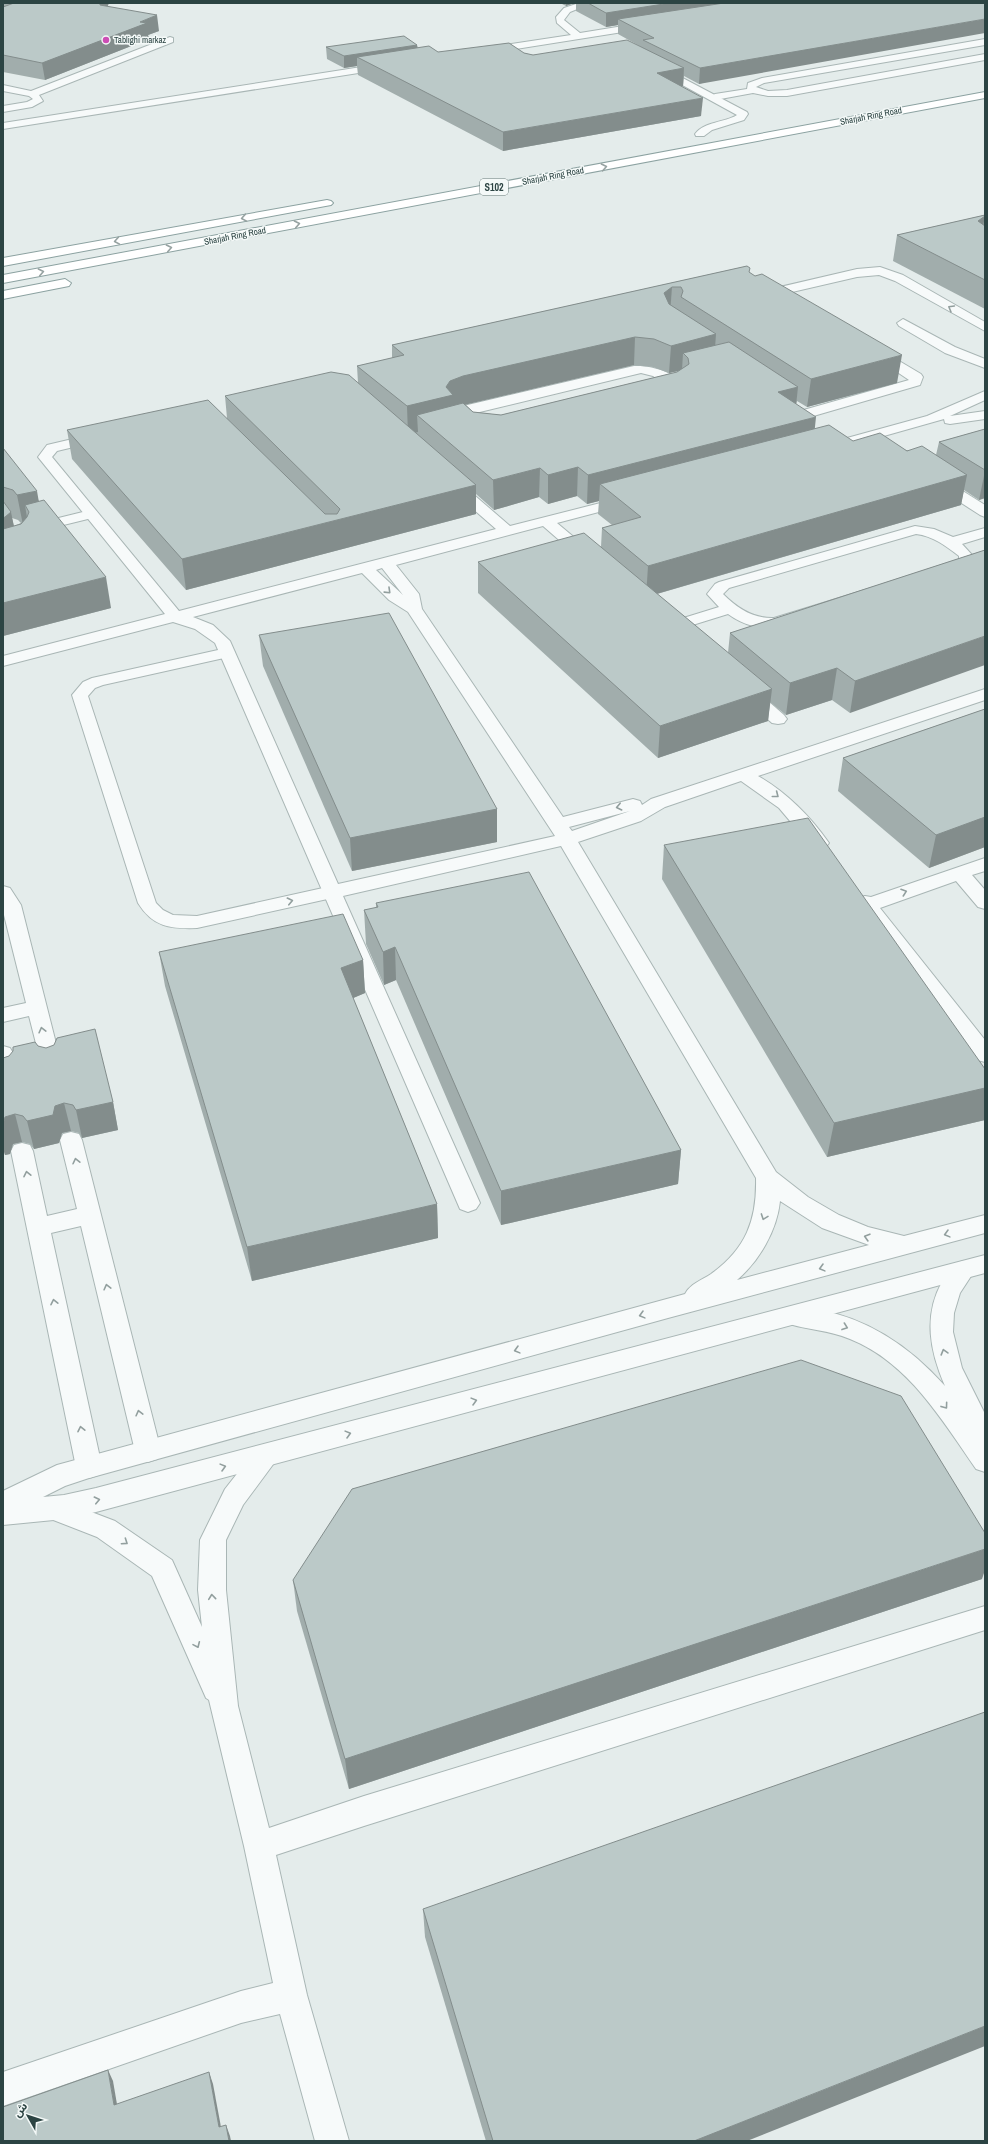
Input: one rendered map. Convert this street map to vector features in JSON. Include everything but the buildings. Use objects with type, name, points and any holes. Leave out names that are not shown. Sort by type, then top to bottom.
[{"type":"highway","name":"Sharjah Ring Road","points":[[3,279],[985,95]]},
{"type":"highway","points":[[696,135],[746,126]]},
{"type":"highway","points":[[216,251],[383,216],[544,178]]},
{"type":"highway","name":"Sharjah Ring Road","points":[[3,262],[341,200]]},
{"type":"highway","points":[[3,295],[74,281]]},
{"type":"street","points":[[578,36],[560,21],[560,17],[567,10],[588,3]]},
{"type":"street","points":[[475,52],[660,23]]},
{"type":"street","points":[[591,34],[605,41]]},
{"type":"street","points":[[646,62],[740,111],[742,116],[736,120],[708,128],[696,135]]},
{"type":"street","points":[[3,126],[397,64]]},
{"type":"street","points":[[753,297],[868,271],[891,274],[985,327]]},
{"type":"street","points":[[775,292],[789,300]]},
{"type":"street","points":[[903,323],[950,350],[985,364]]},
{"type":"street","points":[[805,414],[915,382],[916,377],[910,372],[863,344]]},
{"type":"street","points":[[911,426],[952,411],[982,384],[950,350]]},
{"type":"street","points":[[792,406],[818,422]]},
{"type":"street","points":[[844,442],[911,426],[985,415]]},
{"type":"street","points":[[111,434],[60,445],[52,448],[45,456],[176,618],[196,623],[212,631],[222,641],[468,1203]]},
{"type":"street","points":[[925,474],[985,512]]},
{"type":"street","points":[[444,476],[507,531]]},
{"type":"street","points":[[3,661],[176,618],[644,496]]},
{"type":"street","points":[[546,521],[597,564]]},
{"type":"street","points":[[386,563],[411,594],[414,609],[562,831],[768,1178],[795,1202],[827,1222],[865,1236],[905,1246]]},
{"type":"street","points":[[366,568],[395,597],[414,609]]},
{"type":"street","points":[[736,683],[778,719]]},
{"type":"street","points":[[332,892],[562,831],[634,817],[658,803],[985,694]]},
{"type":"street","points":[[743,775],[759,783],[786,803],[797,814],[830,857]]},
{"type":"street","points":[[868,905],[985,864]]},
{"type":"street","points":[[960,873],[985,903]]},
{"type":"street","points":[[853,887],[985,1055]]},
{"type":"street","points":[[668,1308],[706,1290],[735,1267],[756,1240],[767,1209],[768,1178]]},
{"type":"street","points":[[3,1504],[58,1477],[89,1467],[668,1308],[985,1224]]},
{"type":"street","points":[[3,1513],[52,1508],[96,1500],[974,1267]]},
{"type":"lane","points":[[32,94],[170,40]]},
{"type":"lane","points":[[754,90],[751,88],[751,85],[762,81],[985,42]]},
{"type":"lane","points":[[714,97],[754,90],[770,94],[787,93],[985,57]]},
{"type":"lane","points":[[3,88],[32,94],[38,98],[34,103],[3,109]]},
{"type":"lane","points":[[634,370],[654,371],[667,379],[680,389],[676,395],[501,438],[478,436],[455,416],[464,410],[634,370]]},
{"type":"lane","points":[[667,379],[683,375]]},
{"type":"lane","points":[[450,430],[465,426]]},
{"type":"lane","points":[[19,532],[91,514]]},
{"type":"lane","points":[[915,530],[931,532],[950,543],[967,557],[963,564],[775,623],[766,624],[748,621],[731,608],[716,594],[720,587],[915,530]]},
{"type":"lane","points":[[950,543],[985,532]]},
{"type":"lane","points":[[670,627],[731,608]]},
{"type":"lane","points":[[227,653],[98,681],[89,685],[80,695],[144,895],[152,912],[163,920],[179,923],[197,922],[332,892]]},
{"type":"lane","points":[[3,892],[11,904],[11,938],[37,1008],[52,1067]]},
{"type":"lane","points":[[3,1015],[37,1008]]},
{"type":"lane","points":[[3,1053],[8,1077]]},
{"type":"lane","points":[[71,1140],[148,1451]]},
{"type":"lane","points":[[22,1151],[89,1467]]},
{"type":"lane","points":[[39,1227],[89,1215]]},
{"type":"lane","points":[[974,1267],[948,1292],[941,1316],[941,1344],[949,1372],[985,1438]]},
{"type":"lane","points":[[794,1316],[832,1322],[869,1336],[901,1355],[927,1382],[985,1461]]},
{"type":"lane","points":[[268,1455],[234,1497],[213,1540],[212,1590],[224,1706],[259,1846],[292,1995],[332,2141]]},
{"type":"lane","points":[[52,1508],[106,1529],[162,1568],[224,1706]]},
{"type":"lane","points":[[259,1846],[364,1811],[985,1618]]},
{"type":"lane","points":[[3,2089],[241,2007],[292,1995]]},
{"type":"place","name":"Tablighi markaz","points":[[106,40]]}]
